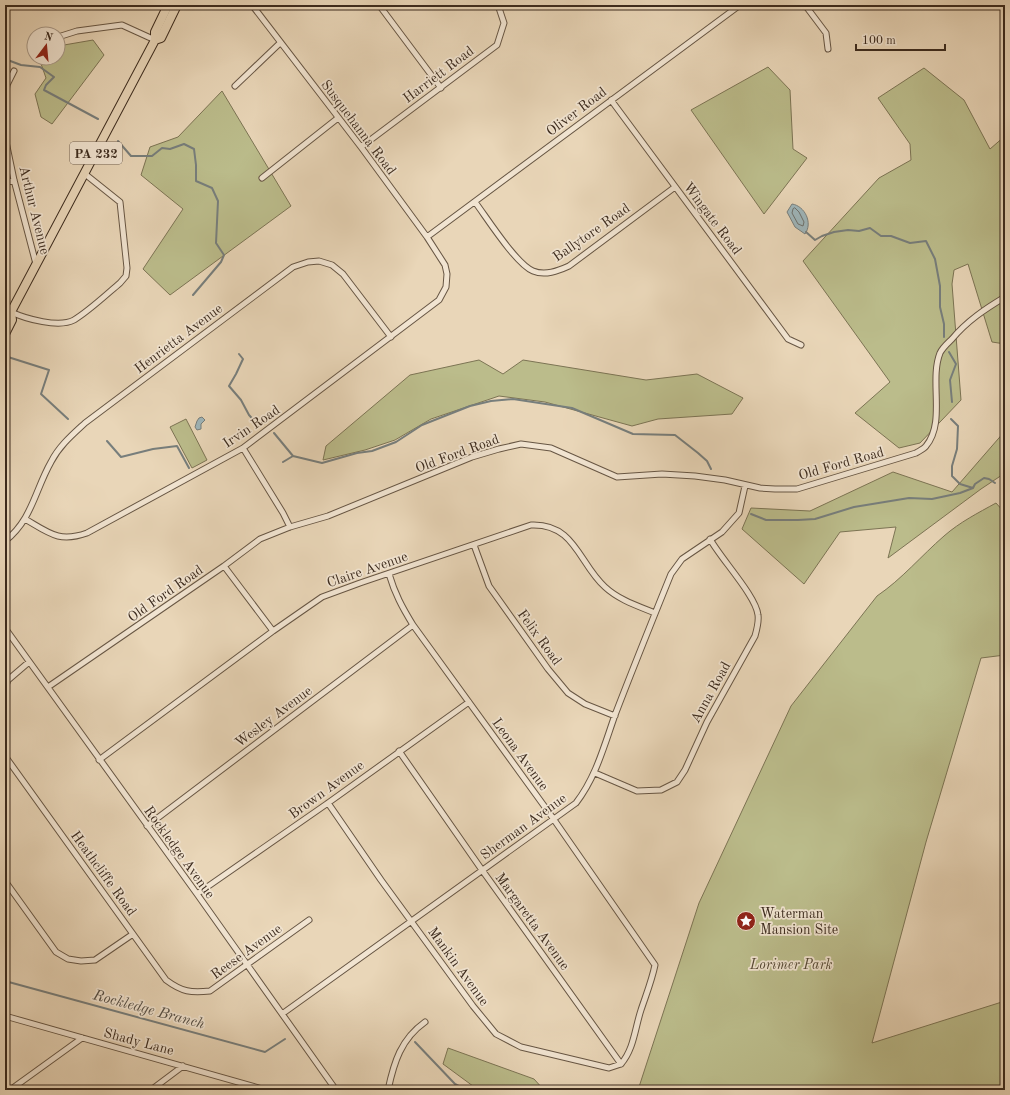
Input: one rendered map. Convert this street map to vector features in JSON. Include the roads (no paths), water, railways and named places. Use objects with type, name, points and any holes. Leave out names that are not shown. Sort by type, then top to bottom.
[{"type":"main road","name":"PA 232","points":[[5,334],[12,320],[8,314],[36,266],[155,40],[155,32],[168,5]]},
{"type":"main road","name":"PA 232","points":[[155,40],[161,38],[177,5]]},
{"type":"street","name":"Susquehanna Road","points":[[252,5],[361,147],[427,237],[445,265]]},
{"type":"street","points":[[379,5],[441,88]]},
{"type":"street","name":"Harriett Road","points":[[361,147],[497,45],[504,23],[498,5]]},
{"type":"street","name":"Oliver Road","points":[[427,237],[740,5]]},
{"type":"street","points":[[805,5],[826,32],[828,49]]},
{"type":"street","points":[[66,34],[77,31],[122,25],[155,40]]},
{"type":"street","points":[[235,86],[280,42]]},
{"type":"street","points":[[5,99],[7,85],[14,71]]},
{"type":"street","name":"Wingate Road","points":[[611,100],[788,340],[801,345]]},
{"type":"street","points":[[262,178],[338,118]]},
{"type":"street","name":"Arthur Avenue","points":[[5,138],[36,266]]},
{"type":"street","points":[[8,314],[45,322],[63,322],[74,320],[120,283],[126,276],[127,268],[120,202],[85,174]]},
{"type":"street","points":[[5,182],[14,180]]},
{"type":"street","name":"Ballytore Road","points":[[475,202],[519,261],[533,271],[546,273],[558,272],[569,266],[675,187]]},
{"type":"street","name":"Henrietta Avenue","points":[[5,540],[19,528],[25,519],[50,462],[64,442],[85,423],[293,267],[308,262],[319,261],[332,265],[344,274],[392,337]]},
{"type":"street","name":"Irvin Road","points":[[25,519],[52,534],[63,538],[76,537],[87,533],[243,448],[440,300],[446,287],[447,274],[445,265]]},
{"type":"street","name":"Old Ford Road","points":[[48,687],[224,566],[260,539],[290,526],[328,516],[472,457],[522,444],[552,448],[617,477],[662,474],[695,476],[725,480],[745,486],[760,488],[797,489],[916,453],[926,446],[934,430],[936,421],[937,367],[940,354],[944,347],[963,326],[983,310],[1005,297]]},
{"type":"street","points":[[243,448],[290,526]]},
{"type":"street","name":"Sherman Avenue","points":[[282,1014],[576,804],[595,773],[615,716],[671,574],[682,559],[722,532],[739,513],[745,486]]},
{"type":"street","name":"Claire Avenue","points":[[99,760],[273,631],[322,597],[531,525],[541,525],[555,529],[568,538],[596,577],[606,588],[631,603],[655,612]]},
{"type":"street","name":"Anna Road","points":[[595,773],[637,791],[661,790],[677,782],[685,770],[708,720],[755,636],[758,624],[758,614],[753,600],[710,539]]},
{"type":"street","name":"Felix Road","points":[[474,545],[489,586],[548,669],[568,693],[585,704],[615,716]]},
{"type":"street","points":[[224,566],[273,631]]},
{"type":"street","name":"Leona Avenue","points":[[389,574],[393,589],[413,625],[554,820],[655,965],[631,1046],[626,1058],[621,1064]]},
{"type":"street","name":"Wesley Avenue","points":[[147,826],[413,625]]},
{"type":"street","name":"Rockledge Avenue","points":[[5,628],[336,1090]]},
{"type":"street","points":[[5,688],[8,680],[29,662]]},
{"type":"street","name":"Brown Avenue","points":[[197,894],[328,803],[469,702]]},
{"type":"street","name":"Margaretta Avenue","points":[[399,751],[621,1064]]},
{"type":"street","name":"Heathcliffe Road","points":[[5,756],[166,980],[175,988],[193,993]]},
{"type":"street","name":"Mankin Avenue","points":[[328,803],[381,880],[473,1006],[496,1034],[521,1048],[609,1068],[621,1064]]},
{"type":"street","points":[[5,881],[56,952],[68,959],[81,961],[94,960],[133,934]]},
{"type":"street","name":"Reese Avenue","points":[[193,993],[210,991],[309,920]]},
{"type":"street","name":"Shady Lane","points":[[5,1016],[266,1090]]},
{"type":"street","points":[[388,1090],[392,1068],[406,1040],[415,1029],[425,1022]]},
{"type":"street","points":[[10,1090],[82,1038]]},
{"type":"street","points":[[151,1090],[183,1066]]},
{"type":"water","points":[[792,204],[797,205],[804,211],[808,220],[805,234],[795,227],[787,212]]},
{"type":"water","points":[[202,417],[205,420],[201,424],[201,429],[197,430],[195,427],[197,421]]},
{"type":"waterway","points":[[5,59],[21,65],[40,67],[54,77],[46,85],[44,90],[98,119]]},
{"type":"waterway","points":[[118,141],[131,156],[152,156],[162,148],[170,149],[184,144],[194,149],[196,181],[212,188],[218,201],[216,243],[224,255],[221,262],[193,295]]},
{"type":"waterway","points":[[806,232],[815,240],[834,232],[848,230],[859,231],[870,228],[881,236],[891,236],[910,243],[926,241],[935,259],[940,286],[940,307],[944,324],[944,337]]},
{"type":"waterway","points":[[949,352],[956,364],[950,380],[952,402]]},
{"type":"waterway","points":[[239,354],[243,359],[229,386],[241,400],[249,415],[258,425]]},
{"type":"waterway","points":[[8,357],[49,370],[41,394],[68,419]]},
{"type":"waterway","points":[[274,433],[293,456],[322,463],[357,453],[372,451],[396,442],[422,425],[470,406],[491,401],[513,399],[572,408],[633,434],[675,435],[707,461],[711,469]]},
{"type":"waterway","points":[[951,419],[958,426],[957,449],[952,466],[952,476],[960,484],[973,488]]},
{"type":"waterway","points":[[107,441],[121,457],[153,449],[177,446],[189,468]]},
{"type":"waterway","points":[[283,462],[293,456]]},
{"type":"waterway","points":[[973,488],[975,484],[984,478],[995,483]]},
{"type":"waterway","points":[[751,514],[766,520],[815,519],[854,507],[909,498],[932,499],[960,493],[973,488]]},
{"type":"waterway","name":"Rockledge Branch","points":[[5,981],[265,1052],[285,1039]]},
{"type":"waterway","name":"Rockledge Branch","points":[[415,1042],[455,1084],[466,1090]]},
{"type":"place","name":"Waterman Mansion Site","points":[[746,921]]},
{"type":"park label","name":"Lorimer Park","points":[[791,964]]}]
